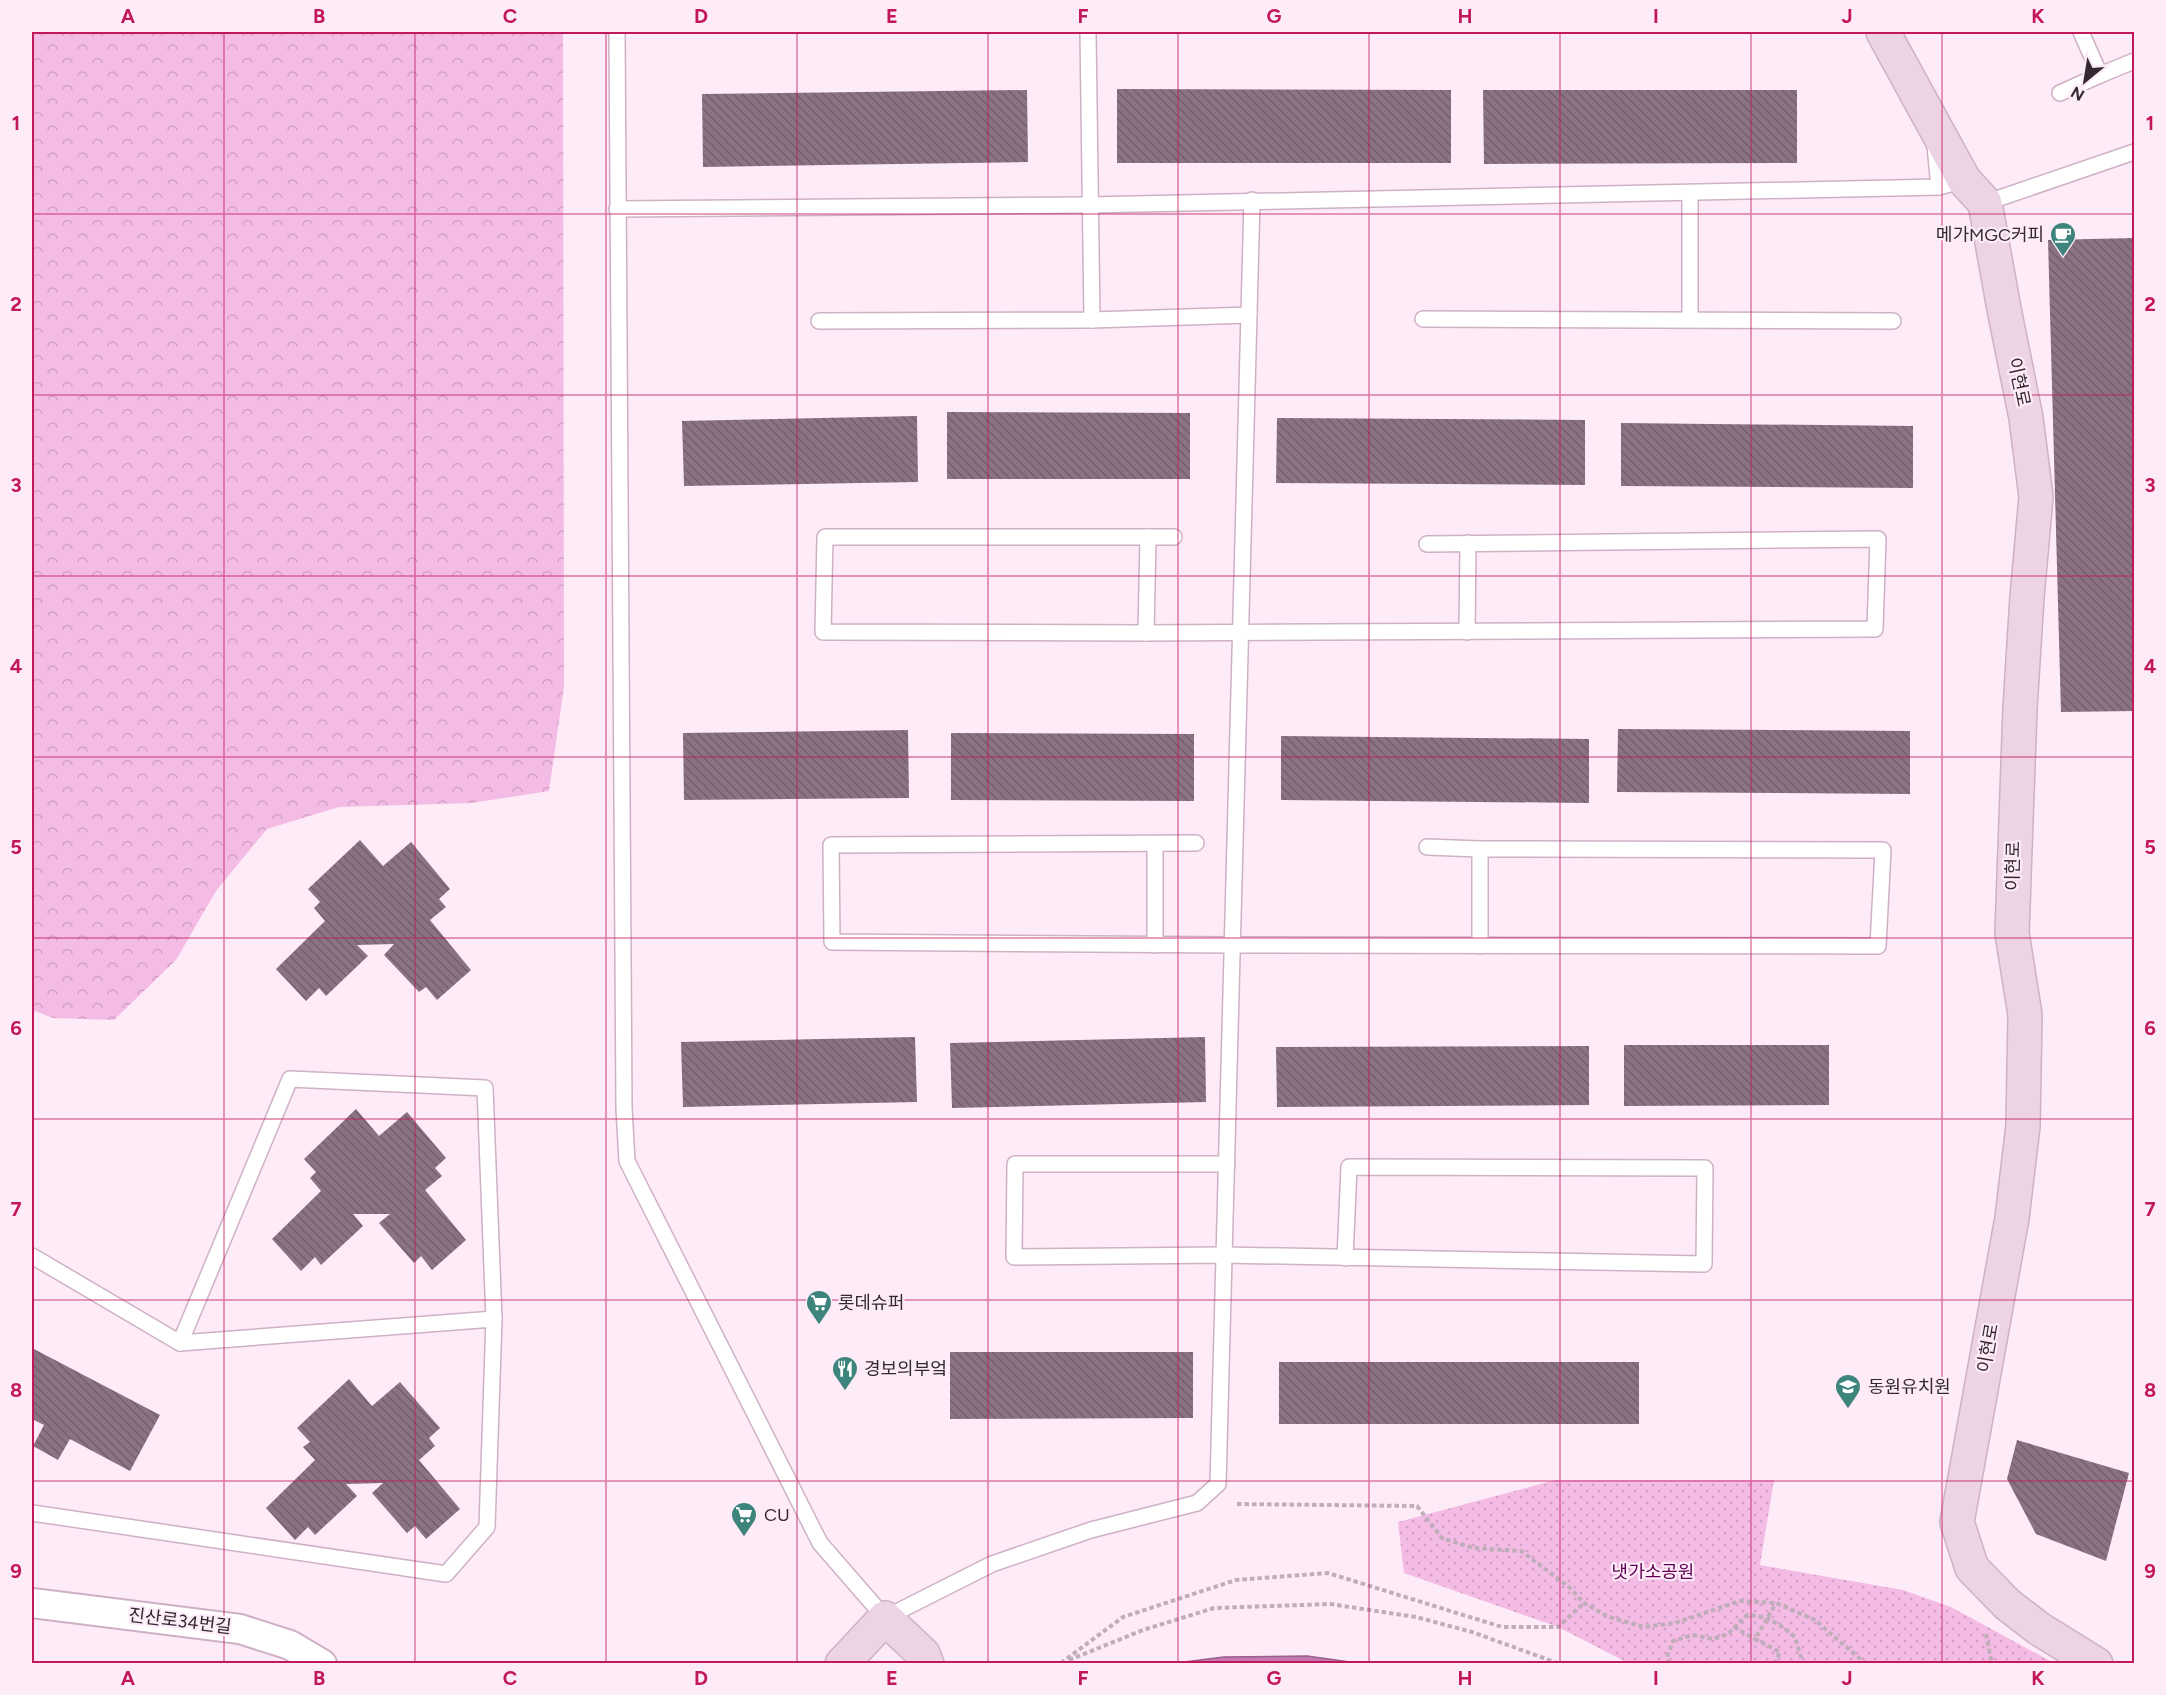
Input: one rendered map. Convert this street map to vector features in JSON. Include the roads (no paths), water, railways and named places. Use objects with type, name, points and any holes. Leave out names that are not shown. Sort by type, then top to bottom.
[{"type":"street","name":"이현로","points":[[1883,32],[1963,190],[2004,309],[2026,418],[2036,498],[2021,697],[2012,921],[2025,1015],[2023,1126],[2012,1218],[1957,1522],[1972,1568],[2007,1604],[2038,1628],[2092,1662]]},
{"type":"street","name":"진산로34번길","points":[[32,1603],[240,1629],[290,1645],[322,1664]]},
{"type":"street","points":[[842,1664],[885,1618],[925,1659]]},
{"type":"lane","points":[[617,32],[624,1096],[627,1161],[820,1543],[885,1618],[992,1563],[1091,1530],[1197,1503],[1218,1484],[1252,200]]},
{"type":"lane","points":[[1088,32],[1092,320]]},
{"type":"lane","points":[[1873,32],[1934,132],[1963,190]]},
{"type":"lane","points":[[2081,32],[2100,75]]},
{"type":"lane","points":[[2060,93],[2134,61]]},
{"type":"lane","points":[[618,209],[1089,205],[1252,200],[1963,190],[2134,152]]},
{"type":"lane","points":[[1690,193],[1690,319]]},
{"type":"lane","points":[[819,321],[1092,320],[1249,315]]},
{"type":"lane","points":[[1423,319],[1893,321]]},
{"type":"lane","points":[[1174,537],[825,537],[823,632],[1146,633],[1875,629],[1878,539],[1427,544]]},
{"type":"lane","points":[[1146,633],[1148,537]]},
{"type":"lane","points":[[1467,632],[1468,543]]},
{"type":"lane","points":[[1196,843],[831,845],[832,942],[1878,946],[1883,850],[1427,847]]},
{"type":"lane","points":[[1155,844],[1155,945]]},
{"type":"lane","points":[[1480,849],[1480,946]]},
{"type":"lane","points":[[32,1514],[446,1574],[487,1527],[494,1319],[485,1088],[290,1079],[180,1343]]},
{"type":"lane","points":[[1227,1164],[1016,1164],[1014,1257],[1224,1255],[1345,1258],[1704,1264],[1705,1168],[1348,1167],[1345,1258]]},
{"type":"lane","points":[[32,1256],[180,1343],[494,1319]]},
{"type":"water","points":[[1307,1656],[1357,1663],[1176,1663],[1224,1657]]},
{"type":"place","name":"메가MGC커피","points":[[2063,258]]},
{"type":"place","name":"롯데슈퍼","points":[[819,1326]]},
{"type":"place","name":"경보의부엌","points":[[845,1392]]},
{"type":"place","name":"동원유치원","points":[[1848,1410]]},
{"type":"place","name":"CU","points":[[744,1538]]},
{"type":"park label","name":"냇가소공원","points":[[1653,1572]]}]
